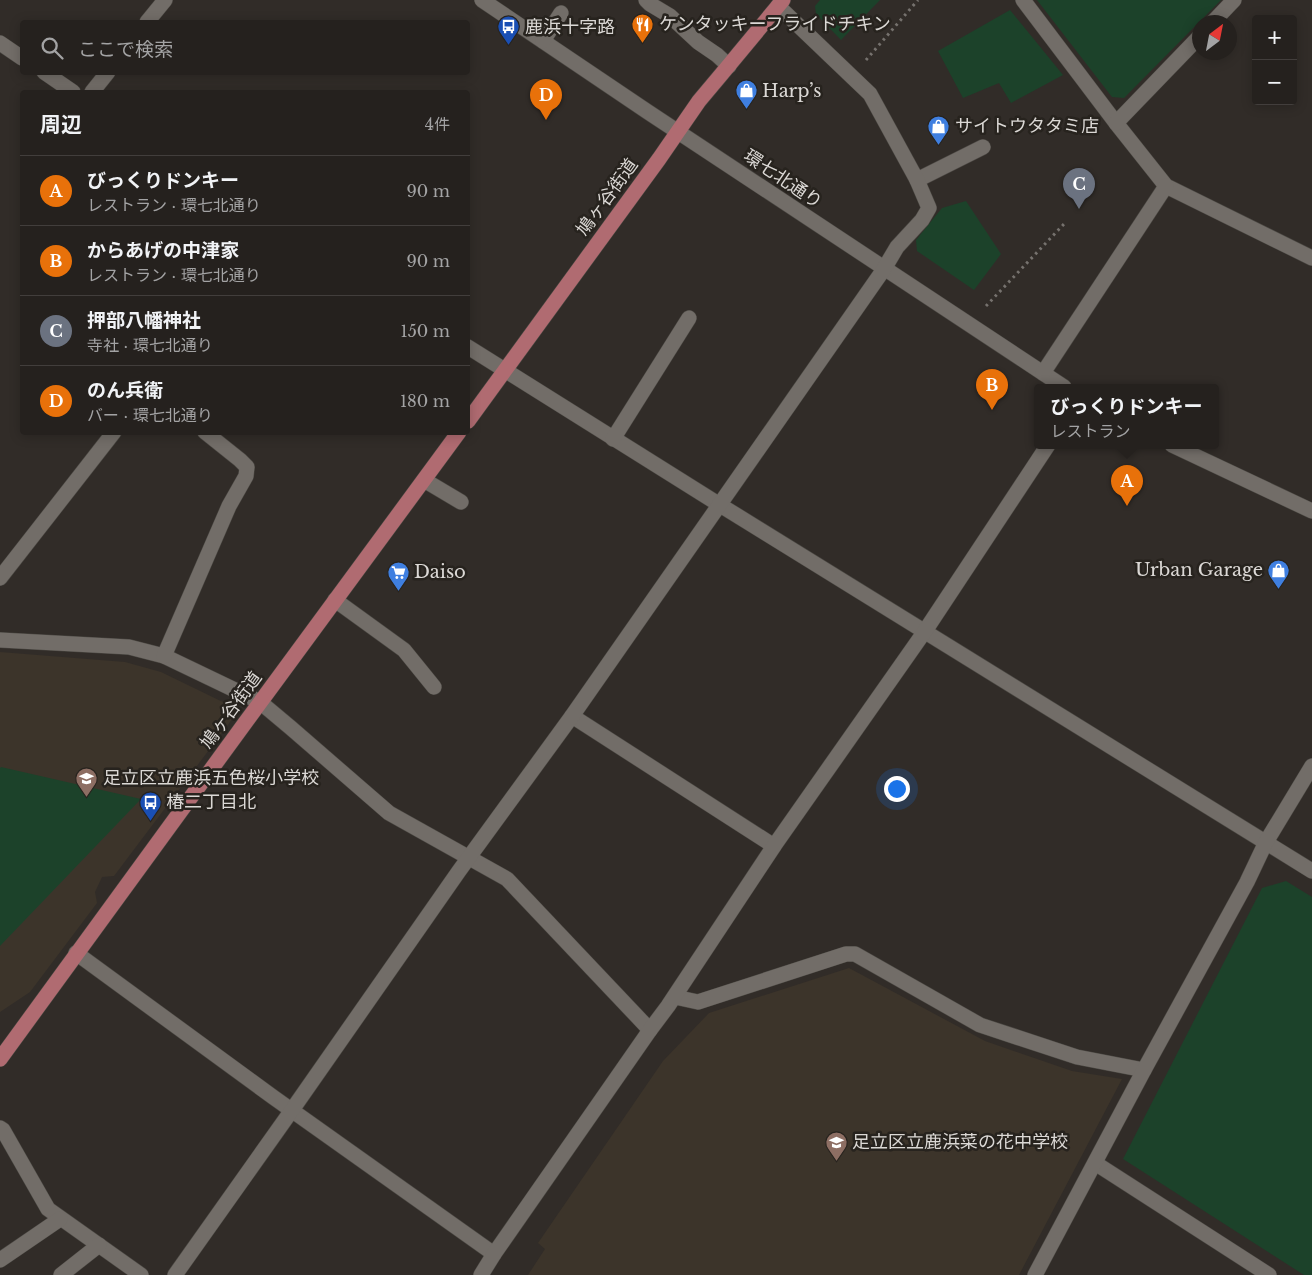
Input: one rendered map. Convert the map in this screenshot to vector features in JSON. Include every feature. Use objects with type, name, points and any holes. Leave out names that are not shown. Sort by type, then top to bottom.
[{"type":"main road","name":"鳩ヶ谷街道","points":[[470,418],[659,159],[699,101],[780,3]]},
{"type":"main road","name":"鳩ヶ谷街道","points":[[0,1059],[457,435]]},
{"type":"street","points":[[149,20],[165,0]]},
{"type":"street","name":"環七北通り","points":[[482,0],[503,6],[543,41],[677,132],[1059,384]]},
{"type":"street","points":[[646,0],[670,16],[698,42],[729,66]]},
{"type":"street","points":[[1023,0],[1166,186],[1312,258]]},
{"type":"street","points":[[1220,15],[1234,0]]},
{"type":"street","points":[[175,1275],[469,858],[572,716],[638,613],[720,505],[884,269],[897,247],[922,220],[929,208],[917,180],[870,94],[780,3]]},
{"type":"street","points":[[543,41],[561,13]]},
{"type":"street","points":[[1116,123],[1192,44]]},
{"type":"street","points":[[2,49],[20,57]]},
{"type":"street","points":[[48,75],[70,90]]},
{"type":"street","points":[[94,90],[106,75]]},
{"type":"street","points":[[917,180],[983,147]]},
{"type":"street","points":[[1043,374],[1166,186]]},
{"type":"street","points":[[613,439],[689,318]]},
{"type":"street","points":[[470,348],[613,439],[1312,871]]},
{"type":"street","points":[[0,578],[112,435]]},
{"type":"street","points":[[164,656],[228,506],[246,476],[247,467],[209,435]]},
{"type":"street","points":[[481,1275],[650,1030],[675,997],[774,846],[925,632],[1045,449]]},
{"type":"street","points":[[1180,449],[1312,511]]},
{"type":"street","points":[[424,480],[461,502]]},
{"type":"street","points":[[335,600],[404,650],[434,687]]},
{"type":"street","points":[[0,640],[129,647],[164,656],[260,702],[390,813],[507,879],[650,1030]]},
{"type":"street","points":[[572,716],[774,846]]},
{"type":"street","points":[[1035,1275],[1266,842],[1312,766]]},
{"type":"street","points":[[76,954],[494,1254]]},
{"type":"street","points":[[675,997],[698,1002],[846,954],[855,954],[980,1025],[1077,1057],[1144,1070]]},
{"type":"street","points":[[0,1128],[3,1130],[48,1210],[141,1275]]},
{"type":"street","points":[[1095,1163],[1269,1275]]},
{"type":"street","points":[[0,1260],[60,1218]]},
{"type":"street","points":[[61,1275],[99,1245]]},
{"type":"path","points":[[852,76],[918,0]]},
{"type":"path","points":[[986,306],[1064,224]]},
{"type":"shaded area","name":"足立区立鹿浜五色桜小学校","points":[[0,652],[125,662],[161,672],[229,705],[233,718],[114,876],[102,877],[95,892],[97,903],[30,992],[0,1012]]},
{"type":"shaded area","name":"足立区立鹿浜菜の花中学校","points":[[849,968],[985,1041],[1072,1071],[1122,1079],[1019,1275],[528,1275],[545,1249],[538,1243],[663,1061],[709,1013]]},
{"type":"green space","points":[[820,0],[880,0],[841,40],[816,14],[815,6]]},
{"type":"green space","points":[[1037,0],[1221,0],[1206,15],[1192,15],[1192,29],[1124,98],[1112,97]]},
{"type":"green space","points":[[1010,10],[1063,75],[1011,103],[999,83],[963,98],[938,51]]},
{"type":"green space","points":[[966,201],[1001,254],[974,290],[917,251],[916,240],[942,208]]},
{"type":"green space","points":[[0,768],[141,799],[0,946]]},
{"type":"green space","points":[[1286,881],[1312,897],[1312,1275],[1304,1275],[1123,1159],[1262,888]]},
{"type":"place","name":"ケンタッキーフライドチキン","points":[[643,43]]},
{"type":"place","name":"鹿浜十字路","points":[[509,46]]},
{"type":"place","name":"Harp’s","points":[[746,110]]},
{"type":"place","name":"のん兵衛","points":[[546,120]]},
{"type":"place","name":"サイトウタタミ店","points":[[939,145]]},
{"type":"place","name":"押部八幡神社","points":[[1079,209]]},
{"type":"place","name":"からあげの中津家","points":[[992,410]]},
{"type":"place","name":"びっくりドンキー","points":[[1127,506]]},
{"type":"place","name":"Urban Garage","points":[[1279,589]]},
{"type":"place","name":"Daiso","points":[[398,591]]},
{"type":"place","name":"足立区立鹿浜五色桜小学校","points":[[87,797]]},
{"type":"place","name":"椿二丁目北","points":[[150,821]]},
{"type":"place","name":"足立区立鹿浜菜の花中学校","points":[[836,1161]]}]
